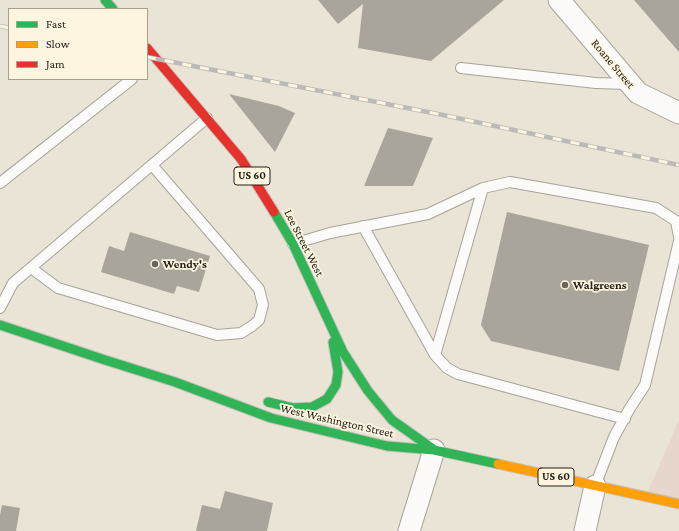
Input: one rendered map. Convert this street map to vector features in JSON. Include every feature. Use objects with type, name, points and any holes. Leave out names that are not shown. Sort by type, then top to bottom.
[{"type":"main road","points":[[105,0],[112,8]]},
{"type":"main road","name":"Lee Street West","points":[[148,49],[241,159],[293,244],[343,352],[368,391],[392,420],[434,450]]},
{"type":"main road","points":[[257,399],[293,408],[312,406],[327,399],[336,385],[338,372],[329,322]]},
{"type":"main road","name":"West Washington Street","points":[[0,325],[175,382],[271,418],[387,446],[434,450],[679,504]]},
{"type":"main road","points":[[175,382],[221,390]]},
{"type":"street","name":"Roane Street","points":[[559,0],[638,93],[679,113]]},
{"type":"street","points":[[409,531],[434,450]]},
{"type":"street","points":[[585,531],[596,486]]},
{"type":"lane","points":[[148,66],[157,59]]},
{"type":"lane","points":[[461,68],[596,83],[630,84]]},
{"type":"lane","points":[[0,183],[131,80]]},
{"type":"lane","points":[[0,308],[13,283],[207,118]]},
{"type":"lane","points":[[31,268],[58,288],[217,335],[241,333],[252,326],[259,320],[263,305],[259,289],[152,165]]},
{"type":"lane","points":[[293,244],[330,233],[428,214],[483,188],[510,182],[656,208],[676,221],[679,237]]},
{"type":"lane","points":[[435,355],[483,188]]},
{"type":"lane","points":[[363,226],[435,355],[447,368],[458,374],[625,419]]},
{"type":"lane","points":[[596,486],[614,438],[645,385],[679,241]]},
{"type":"shaded area","points":[[679,420],[679,504],[646,496]]},
{"type":"building","points":[[318,0],[504,0],[431,61],[358,48],[363,4],[338,24]]},
{"type":"building","points":[[634,0],[679,0],[679,52]]},
{"type":"building","points":[[229,94],[279,106],[295,113],[275,152]]},
{"type":"building","points":[[388,128],[433,138],[413,186],[364,186]]},
{"type":"building","name":"Walgreens","points":[[507,212],[649,245],[619,371],[491,341],[481,325]]},
{"type":"building","name":"Wendy's","points":[[130,232],[210,256],[199,292],[177,286],[174,294],[101,272],[109,246],[124,251]]},
{"type":"building","points":[[225,491],[273,503],[267,531],[196,531],[202,505],[220,509]]},
{"type":"building","points":[[2,505],[20,508],[16,531],[0,531],[0,515]]},
{"type":"railway","points":[[0,26],[8,28]]},
{"type":"railway","points":[[148,57],[443,115],[679,165]]},
{"type":"traffic: fast","points":[[105,0],[112,8]]},
{"type":"traffic: fast","points":[[274,212],[293,244],[343,352],[368,391],[392,420],[433,449]]},
{"type":"traffic: fast","points":[[0,325],[175,382],[271,418],[387,446],[434,450],[498,464]]},
{"type":"traffic: fast","points":[[268,402],[293,408],[312,407],[327,399],[336,385],[338,372],[333,342]]},
{"type":"traffic: slow","points":[[498,464],[679,504]]},
{"type":"traffic: jam","points":[[148,49],[241,159],[274,212]]},
{"type":"place","name":"Wendy's","points":[[155,264]]},
{"type":"place","name":"Walgreens","points":[[565,285]]}]
